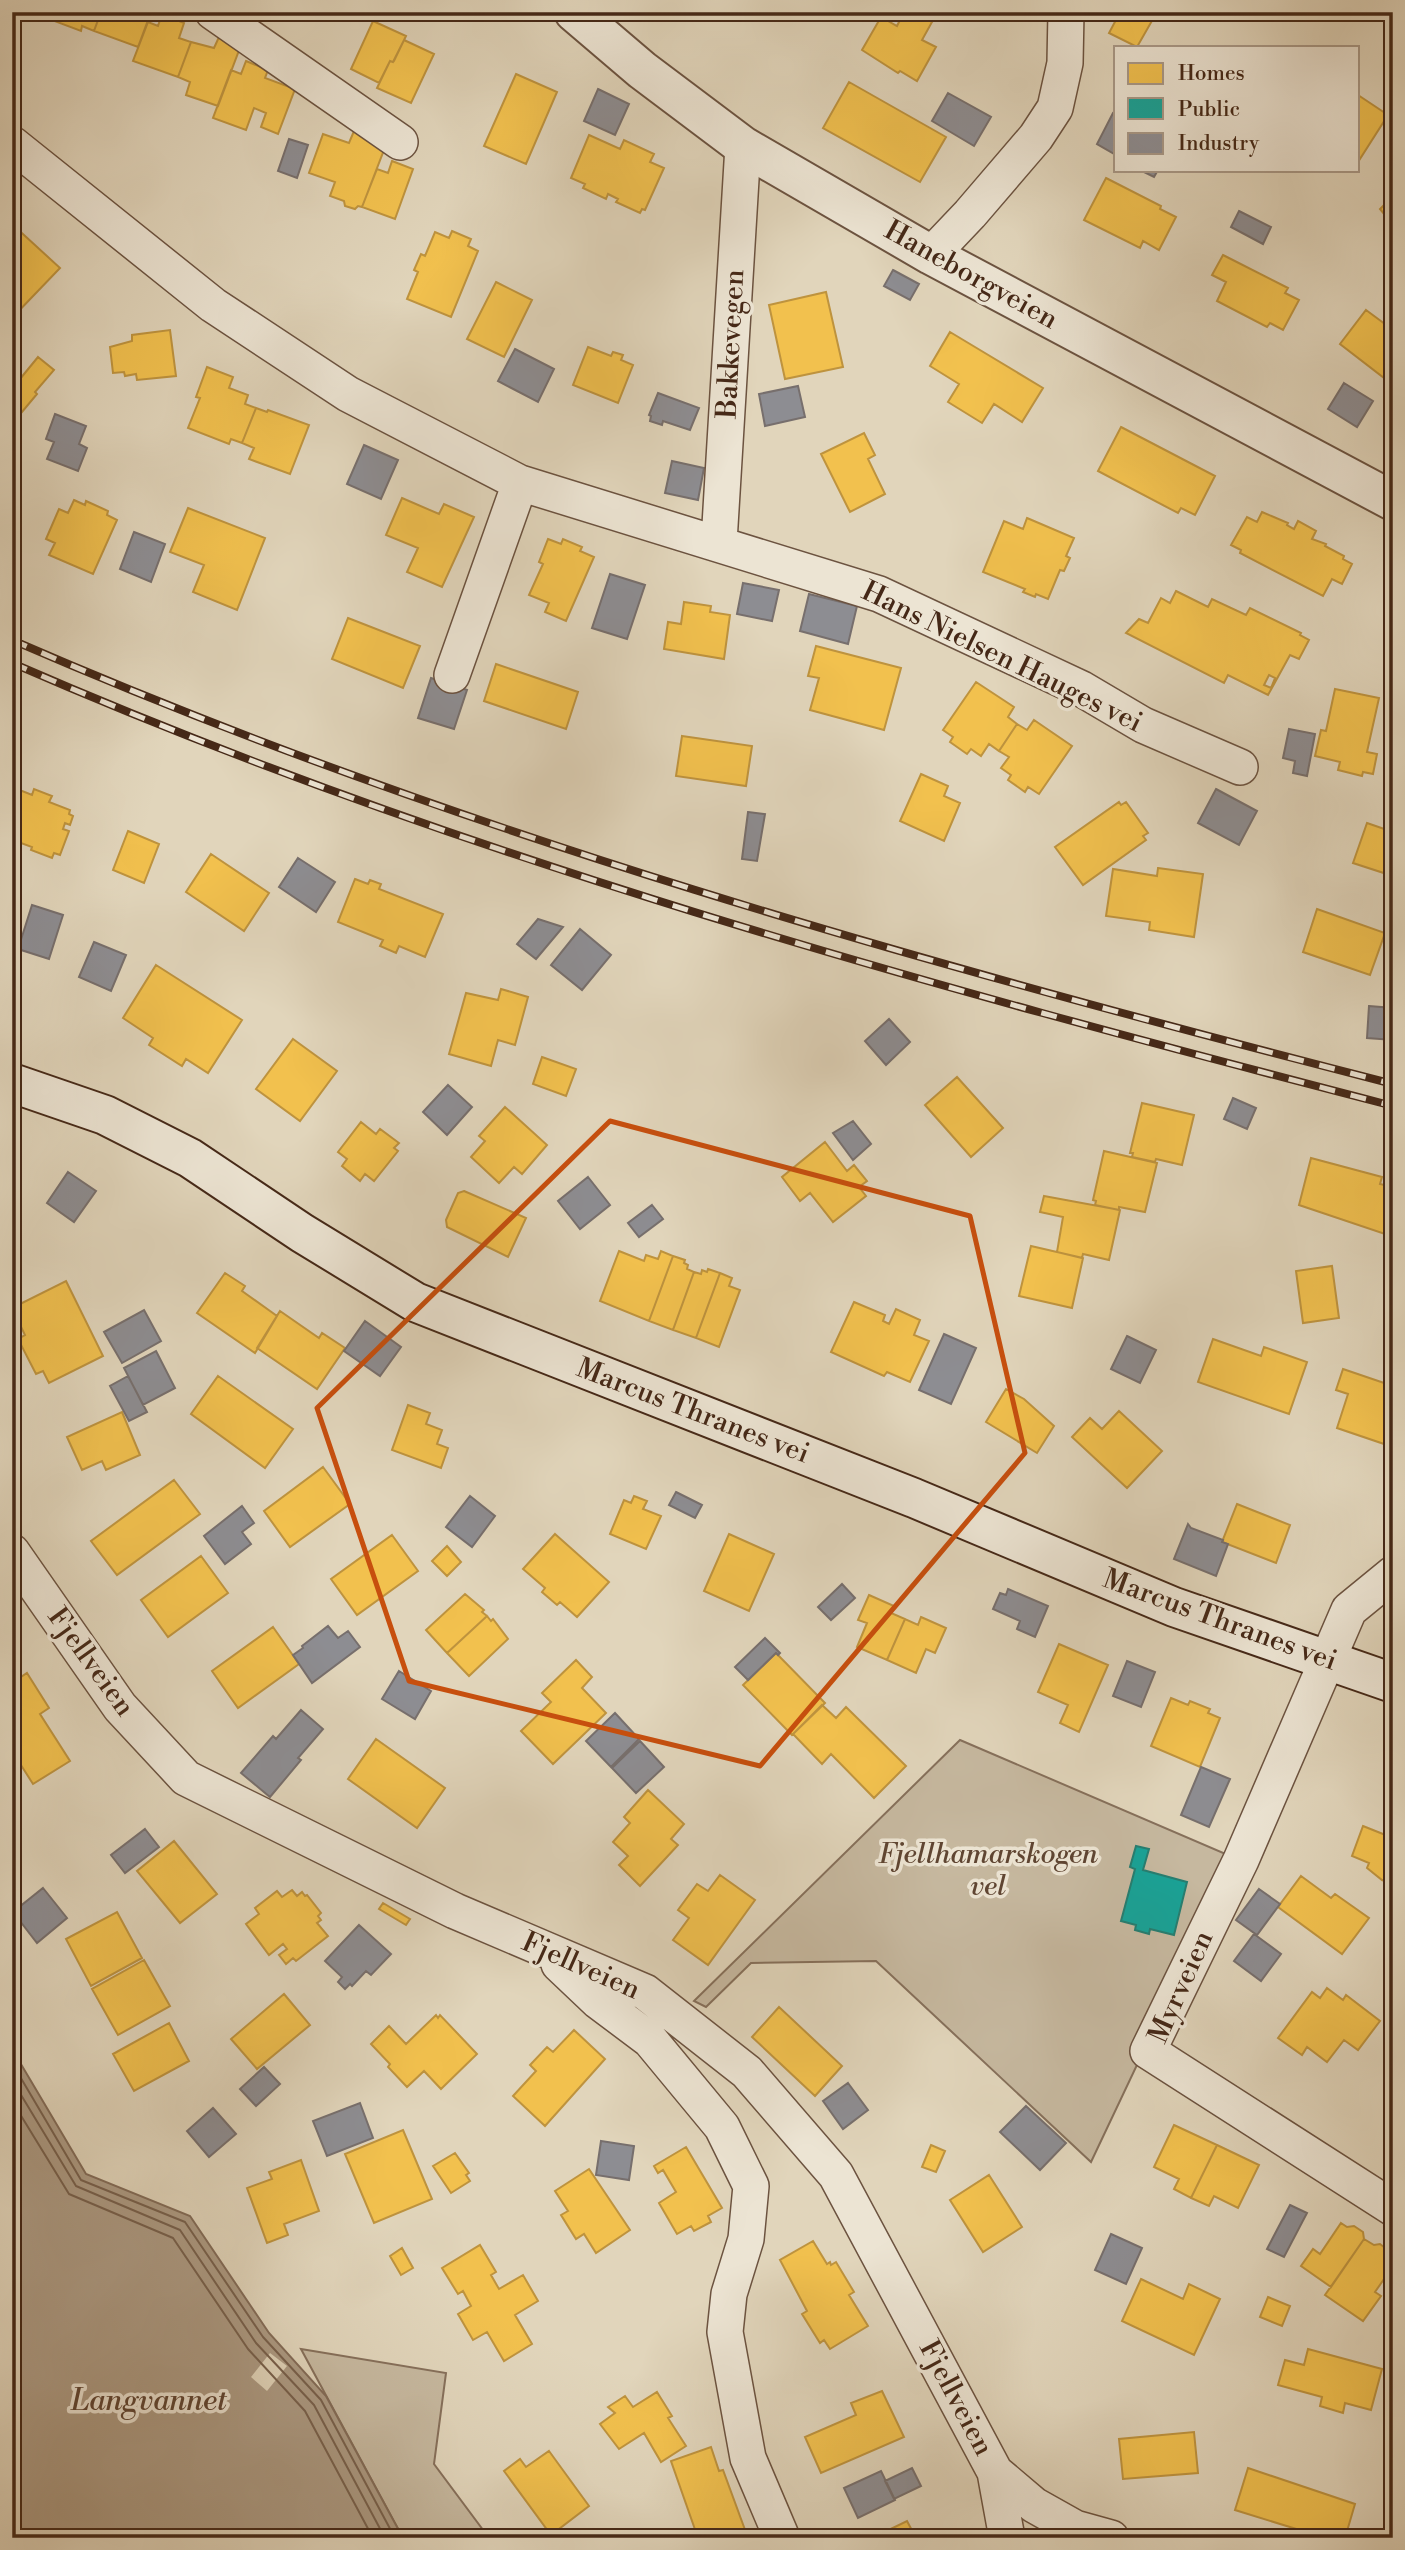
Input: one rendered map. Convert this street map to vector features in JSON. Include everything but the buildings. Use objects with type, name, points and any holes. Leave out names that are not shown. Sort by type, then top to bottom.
[{"type":"main road","name":"Haneborgveien","points":[[573,12],[642,70],[743,146],[931,255],[1393,501]]},
{"type":"main road","name":"Marcus Thranes vei","points":[[15,1085],[104,1115],[190,1158],[302,1233],[415,1302],[914,1497],[1174,1606],[1393,1683]]},
{"type":"street","points":[[213,12],[400,142]]},
{"type":"street","points":[[931,255],[1036,137],[1055,108],[1065,63],[1066,12]]},
{"type":"street","name":"Hans Nielsen Hauges vei","points":[[12,144],[213,305],[348,394],[520,483],[719,542],[879,594],[1082,690],[1143,725],[1240,767]]},
{"type":"street","name":"Bakkevegen","points":[[719,542],[743,146]]},
{"type":"street","points":[[452,675],[520,483]]},
{"type":"street","name":"Fjellveien","points":[[12,1552],[120,1707],[186,1778],[455,1911],[645,1992],[747,2072],[836,2175],[995,2472],[1034,2505],[1075,2528],[1111,2538]]},
{"type":"street","points":[[1329,1661],[1349,1610],[1393,1574]]},
{"type":"street","name":"Myrveien","points":[[1329,1661],[1241,1860],[1148,2051],[1393,2208]]},
{"type":"street","points":[[544,1950],[598,2001],[650,2040],[722,2127],[751,2186],[746,2239],[729,2294],[725,2332],[748,2458],[782,2538]]},
{"type":"street","points":[[995,2472],[1007,2538]]},
{"type":"highlighted area","points":[[610,1121],[970,1216],[1025,1453],[760,1766],[409,1681],[317,1408]]},
{"type":"green space","name":"Fjellhamarskogen vel","points":[[960,1740],[1235,1858],[1091,2162],[876,1961],[751,1963],[706,2007],[694,2001]]},
{"type":"green space","points":[[301,2349],[446,2373],[434,2464],[489,2538],[403,2538]]},
{"type":"water","name":"Langvannet","points":[[12,2049],[86,2174],[190,2216],[269,2333],[326,2396],[403,2538],[12,2538]]},
{"type":"pier","points":[[270,2353],[287,2366],[267,2391],[251,2377]]},
{"type":"railway","points":[[12,640],[180,710],[349,774],[520,834],[867,942],[1393,1084]]},
{"type":"railway","points":[[12,663],[180,733],[521,857],[868,964],[1393,1106]]}]
